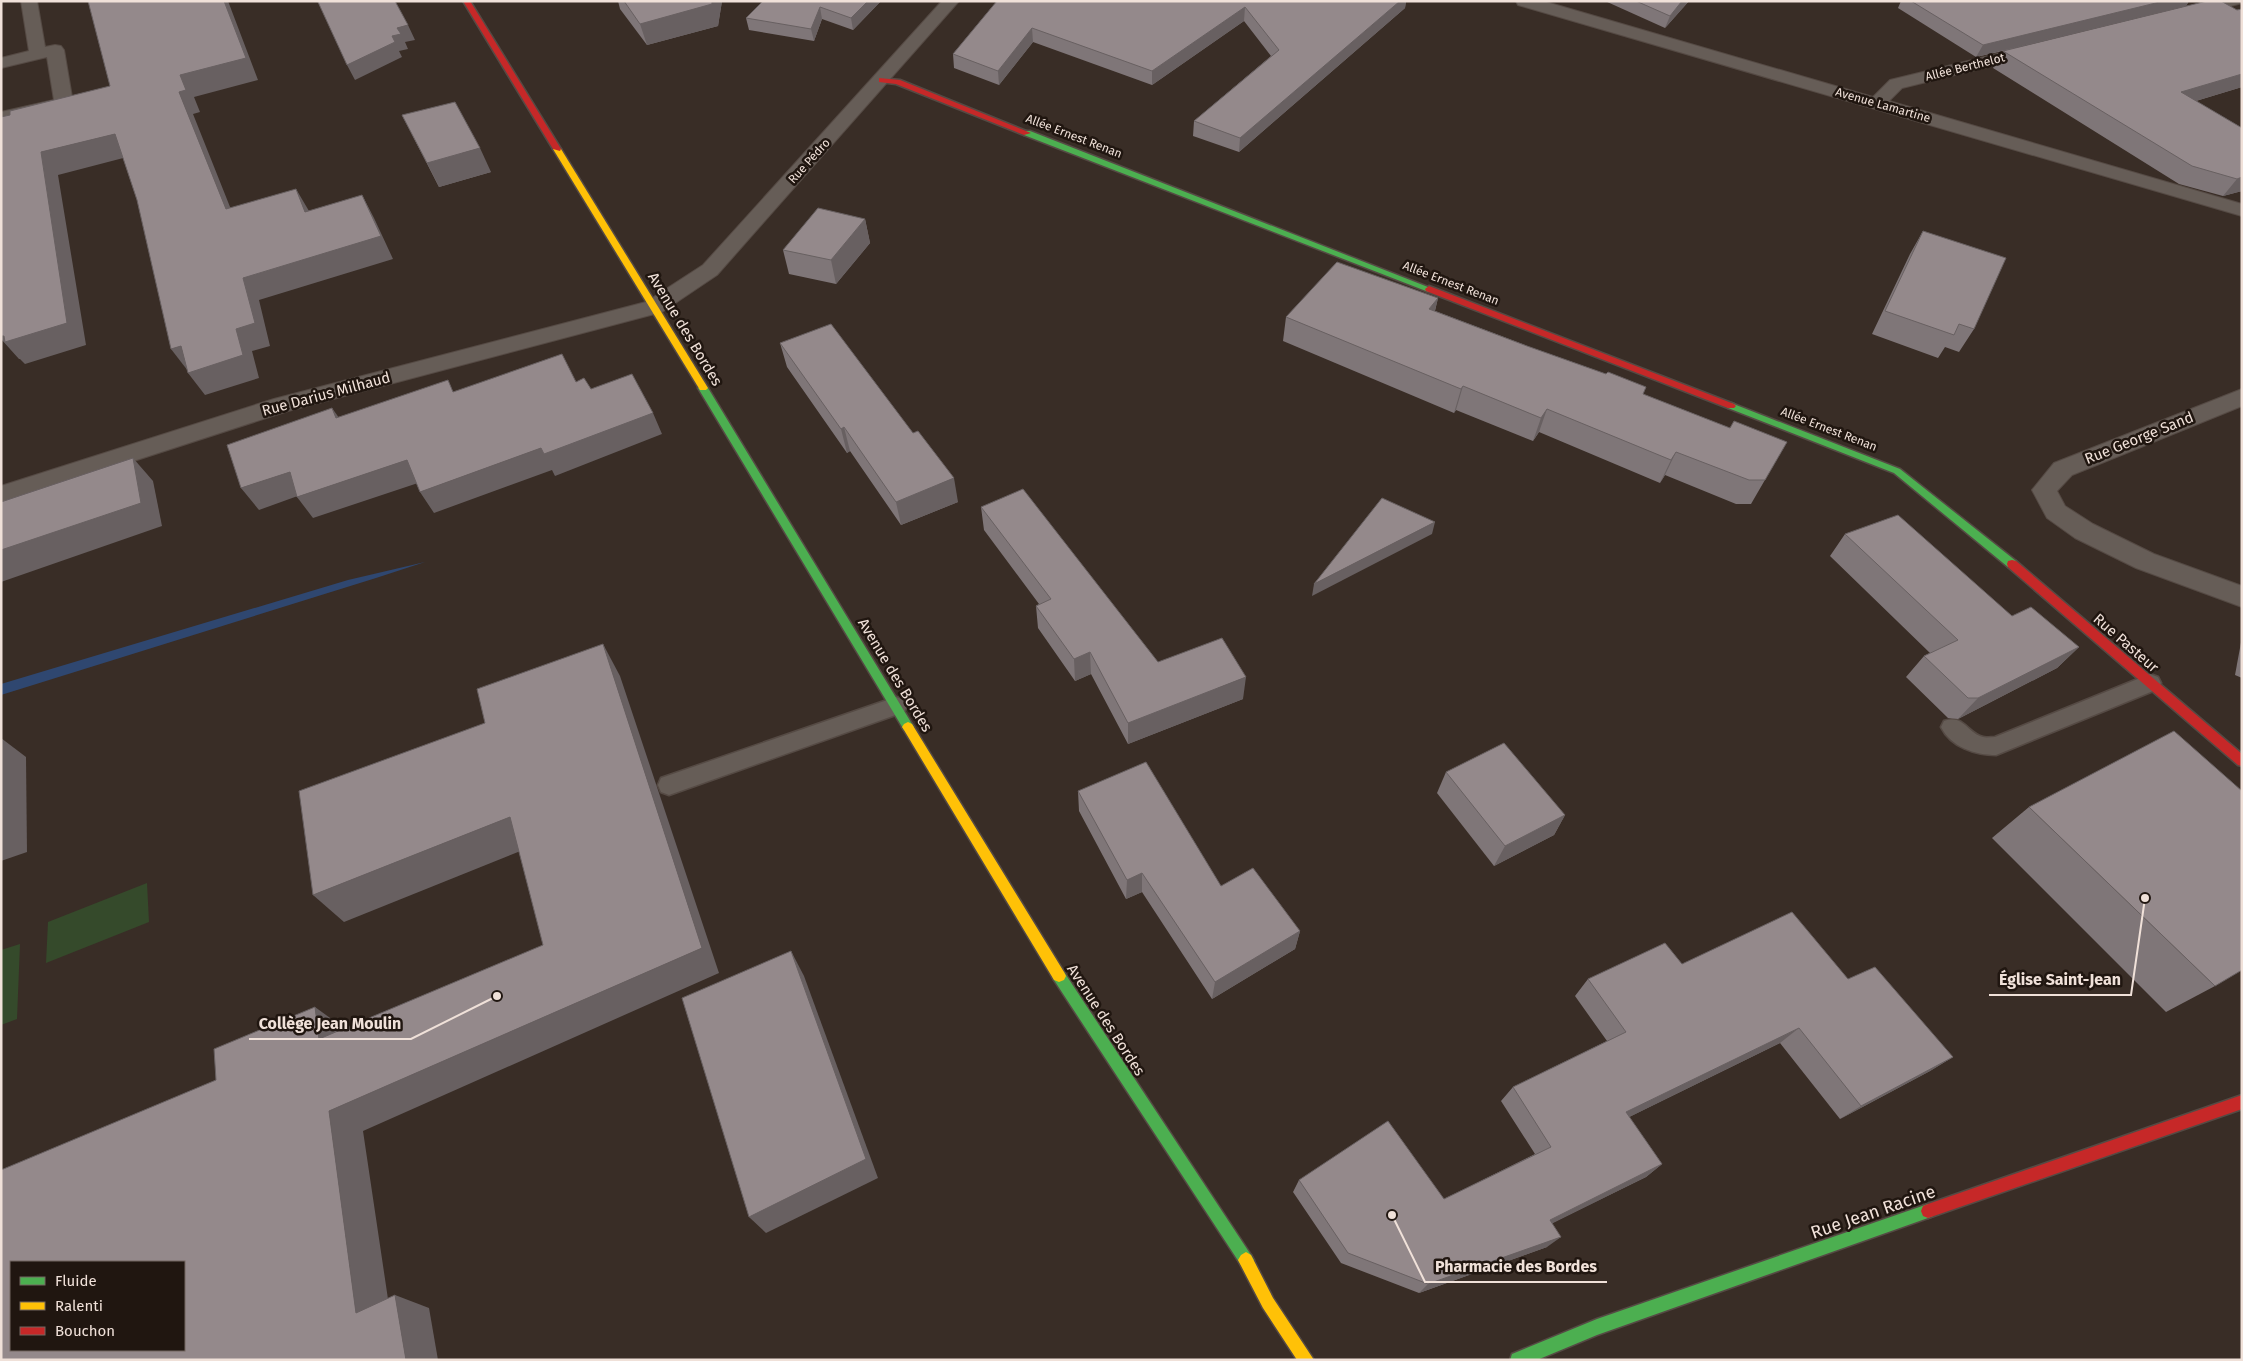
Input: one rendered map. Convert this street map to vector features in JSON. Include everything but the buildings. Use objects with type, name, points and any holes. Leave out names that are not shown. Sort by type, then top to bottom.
[{"type":"street","points":[[29,1],[38,54]]},
{"type":"street","name":"Avenue des Bordes","points":[[466,1],[654,307],[1063,982],[1243,1255],[1268,1302],[1306,1360]]},
{"type":"street","name":"Rue Pédro","points":[[654,307],[710,270],[951,1]]},
{"type":"street","name":"Avenue Lamartine","points":[[1524,1],[2242,210]]},
{"type":"street","points":[[2177,15],[2235,1]]},
{"type":"street","name":"Allée Berthelot","points":[[1877,103],[1896,84],[2051,46]]},
{"type":"street","points":[[1,63],[56,50],[64,102],[1,118]]},
{"type":"street","name":"Allée Ernest Renan","points":[[882,80],[909,87],[1898,471],[1990,546]]},
{"type":"street","name":"Rue Darius Milhaud","points":[[1,495],[282,405],[654,307]]},
{"type":"street","name":"Rue George Sand","points":[[2242,397],[2063,468],[2044,490],[2056,512],[2084,531],[2145,561],[2242,597]]},
{"type":"street","name":"Rue Pasteur","points":[[1990,546],[2242,762]]},
{"type":"street","name":"Rue Jean Racine","points":[[1518,1360],[1597,1327],[2242,1102]]},
{"type":"lane","points":[[1952,727],[1978,746],[1996,746],[2150,683]]},
{"type":"lane","points":[[669,785],[896,706]]},
{"type":"green space","points":[[147,883],[149,922],[46,963],[48,922]]},
{"type":"green space","points":[[20,944],[17,1019],[1,1025],[1,950]]},
{"type":"water","points":[[425,562],[1,695],[1,684],[348,580]]},
{"type":"traffic: fast","points":[[1027,133],[1429,289]]},
{"type":"traffic: fast","points":[[703,388],[908,727]]},
{"type":"traffic: fast","points":[[1731,406],[1897,471],[2012,564]]},
{"type":"traffic: fast","points":[[1059,976],[1246,1260]]},
{"type":"traffic: fast","points":[[1518,1360],[1597,1327],[1928,1211]]},
{"type":"traffic: slow","points":[[557,149],[703,388]]},
{"type":"traffic: slow","points":[[908,727],[1059,976]]},
{"type":"traffic: slow","points":[[1246,1260],[1268,1303],[1306,1360]]},
{"type":"traffic: jam","points":[[466,1],[557,149]]},
{"type":"traffic: jam","points":[[882,80],[897,82],[1027,133]]},
{"type":"traffic: jam","points":[[1429,289],[1731,406]]},
{"type":"traffic: jam","points":[[2012,564],[2242,761]]},
{"type":"traffic: jam","points":[[1928,1211],[2242,1102]]},
{"type":"place","name":"Église Saint-Jean","points":[[2145,898]]},
{"type":"place","name":"Collège Jean Moulin","points":[[497,996]]},
{"type":"place","name":"Pharmacie des Bordes","points":[[1392,1215]]}]
